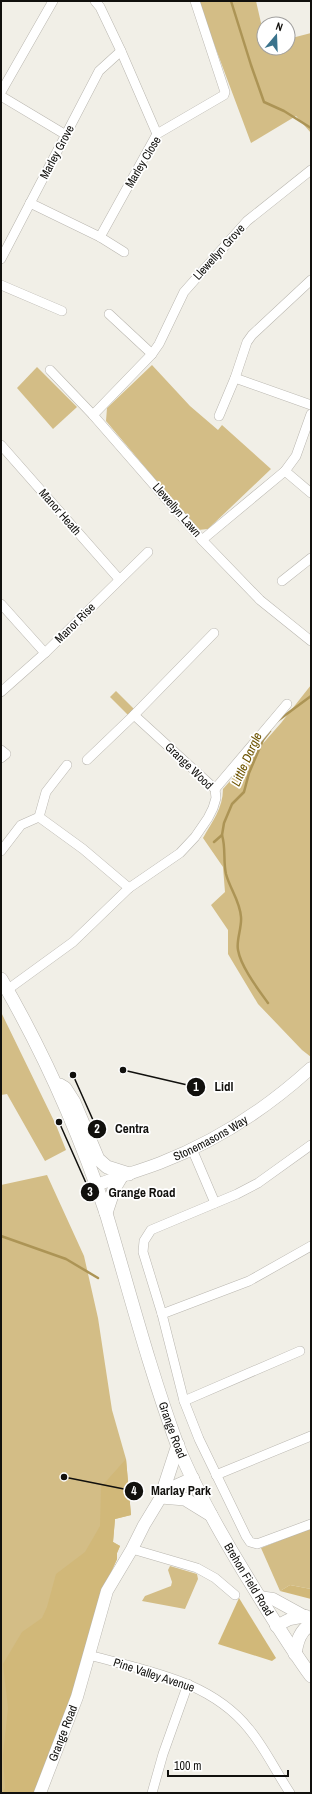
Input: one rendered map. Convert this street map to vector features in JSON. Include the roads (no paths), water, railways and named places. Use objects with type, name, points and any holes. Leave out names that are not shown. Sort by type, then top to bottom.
[{"type":"main road","name":"Grange Road","points":[[4,984],[54,1081],[96,1185],[106,1213],[155,1382],[178,1445],[193,1478]]},
{"type":"main road","points":[[54,1081],[65,1088],[74,1102],[93,1149],[102,1164],[125,1175],[114,1189],[106,1213]]},
{"type":"main road","points":[[178,1445],[161,1497],[185,1499],[211,1515]]},
{"type":"main road","name":"Brehon Field Road","points":[[193,1478],[211,1515],[276,1626],[311,1676]]},
{"type":"main road","points":[[295,1654],[299,1637],[309,1618]]},
{"type":"street","points":[[1,92],[53,1]]},
{"type":"street","points":[[95,1],[100,7],[121,51],[157,134]]},
{"type":"street","name":"Marley Close","points":[[100,237],[157,134],[224,95],[226,92],[195,1]]},
{"type":"street","name":"Marley Grove","points":[[1,259],[99,72],[121,51]]},
{"type":"street","points":[[1,96],[66,135]]},
{"type":"street","name":"Llewellyn Grove","points":[[93,415],[152,354],[159,344],[184,292],[247,221],[311,170]]},
{"type":"street","points":[[30,203],[100,237],[124,252]]},
{"type":"street","points":[[219,416],[235,378],[247,342],[252,335],[311,280]]},
{"type":"street","points":[[1,285],[62,311]]},
{"type":"street","points":[[109,314],[152,354]]},
{"type":"street","name":"Llewellyn Lawn","points":[[50,370],[93,415],[202,540],[260,600],[311,641]]},
{"type":"street","points":[[235,378],[311,405]]},
{"type":"street","points":[[202,540],[285,471],[296,456],[311,414]]},
{"type":"street","name":"Manor Heath","points":[[1,445],[119,579]]},
{"type":"street","points":[[285,471],[311,493]]},
{"type":"street","name":"Manor Rise","points":[[1,692],[44,653],[148,552]]},
{"type":"street","points":[[282,581],[311,558]]},
{"type":"street","points":[[1,604],[44,653]]},
{"type":"street","points":[[87,760],[134,716],[214,633]]},
{"type":"street","points":[[215,789],[287,704]]},
{"type":"street","name":"Grange Wood","points":[[4,984],[74,942],[129,888],[180,853],[195,837],[213,808],[216,798],[215,789],[134,716]]},
{"type":"street","points":[[1,851],[21,826],[39,817],[46,792],[67,765]]},
{"type":"street","points":[[39,817],[83,849],[129,888]]},
{"type":"street","name":"Stonemasons Way","points":[[96,1185],[160,1163],[208,1142],[248,1118],[282,1094],[311,1068]]},
{"type":"street","points":[[311,1145],[258,1183],[151,1230],[144,1241],[143,1252],[162,1314],[184,1400],[216,1475],[246,1536],[250,1542],[257,1544],[311,1524]]},
{"type":"street","points":[[192,1149],[214,1203]]},
{"type":"street","points":[[162,1314],[249,1280],[311,1246]]},
{"type":"street","points":[[184,1400],[300,1352]]},
{"type":"street","points":[[216,1475],[311,1436]]},
{"type":"street","name":"Grange Road","points":[[40,1793],[76,1701],[107,1591],[161,1497],[173,1487],[193,1478]]},
{"type":"street","points":[[132,1549],[197,1568],[216,1578],[234,1595]]},
{"type":"street","points":[[259,1597],[273,1599],[309,1618]]},
{"type":"street","points":[[276,1626],[290,1619],[309,1618]]},
{"type":"street","name":"Pine Valley Avenue","points":[[89,1655],[188,1684],[217,1699],[239,1718],[254,1736],[290,1793]]},
{"type":"street","points":[[152,1793],[163,1754],[188,1684]]},
{"type":"waterway","name":"Little Dargle","points":[[231,1],[264,102],[284,111],[311,128]]},
{"type":"waterway","name":"Little Dargle","points":[[276,722],[311,696]]},
{"type":"waterway","name":"Little Dargle","points":[[214,842],[222,835],[224,823],[232,804],[244,792],[249,773],[263,740],[270,731]]},
{"type":"waterway","points":[[222,835],[226,874],[240,911],[241,921],[238,938],[238,950],[250,978],[268,1003]]},
{"type":"waterway","points":[[1,1236],[66,1259],[98,1278]]},
{"type":"place","name":"Lidl","points":[[123,1070]]},
{"type":"place","name":"Centra","points":[[73,1075]]},
{"type":"place","name":"Grange Road","points":[[59,1122]]},
{"type":"place","name":"Marlay Park","points":[[64,1477]]}]
